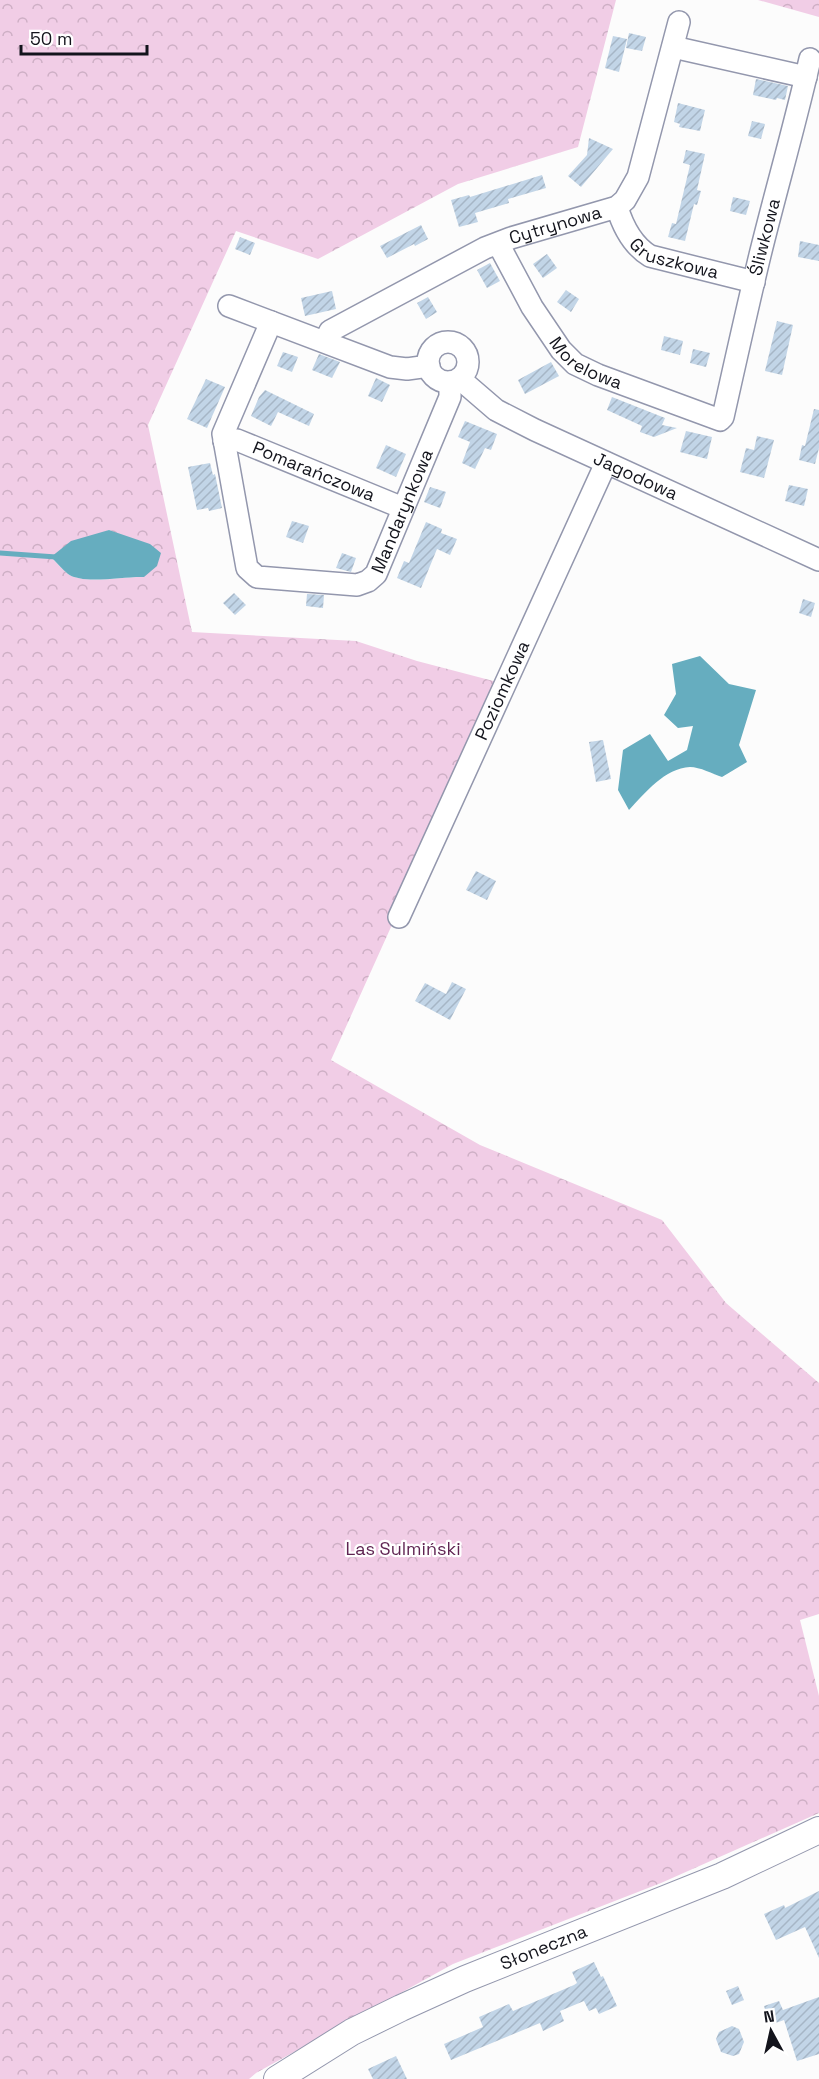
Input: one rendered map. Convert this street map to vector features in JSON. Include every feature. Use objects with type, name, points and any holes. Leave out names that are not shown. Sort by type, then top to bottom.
[{"type":"street","name":"Cytrynowa","points":[[325,341],[330,331],[485,248],[617,207],[625,200],[638,177],[680,22]]},
{"type":"street","name":"Śliwkowa","points":[[673,48],[808,68],[754,282],[723,417]]},
{"type":"street","name":"Gruszkowa","points":[[617,207],[626,230],[638,249],[650,256],[754,282]]},
{"type":"street","name":"Morelowa","points":[[500,243],[532,307],[561,350],[575,364],[717,420],[723,417]]},
{"type":"street","points":[[229,306],[390,367],[407,369],[429,366]]},
{"type":"street","name":"Mandarynkowa","points":[[272,322],[225,428],[224,441],[247,568],[257,577],[357,585],[368,581],[376,574],[455,381]]},
{"type":"street","points":[[446,342],[459,345],[469,362],[468,369],[455,381],[441,381],[435,378],[429,366],[428,360],[434,348],[446,342]]},
{"type":"street","name":"Jagodowa","points":[[455,381],[496,410],[819,560]]},
{"type":"street","name":"Pomarańczowa","points":[[224,441],[237,440],[403,508]]},
{"type":"street","name":"Poziomkowa","points":[[399,918],[606,463]]},
{"type":"street","name":"Słoneczna","points":[[277,2079],[352,2032],[401,2008],[465,1979],[722,1876],[819,1830]]},
{"type":"green space","name":"Las Sulmiński","points":[[0,0],[616,0],[578,147],[458,184],[318,259],[236,231],[148,425],[192,632],[356,641],[417,661],[501,683],[331,1060],[480,1145],[662,1220],[726,1303],[819,1383],[819,1614],[800,1620],[819,1696],[819,1813],[661,1883],[453,1964],[249,2079],[0,2079]],"holes":[[[109,530],[128,538],[144,577],[84,579],[68,574],[51,557]]]},
{"type":"green space","points":[[758,0],[819,0],[819,17]]},
{"type":"water","points":[[109,530],[150,544],[161,553],[157,566],[144,577],[84,579],[68,574],[51,557],[71,541]]},
{"type":"water","points":[[700,656],[729,684],[756,690],[739,745],[747,762],[722,777],[694,767],[681,768],[656,782],[629,810],[618,790],[623,750],[650,734],[668,761],[687,750],[693,726],[678,728],[664,715],[676,694],[672,664]]},
{"type":"building","points":[[629,33],[646,37],[642,51],[626,48]]},
{"type":"building","points":[[613,36],[627,39],[619,72],[605,68]]},
{"type":"building","points":[[756,79],[788,86],[785,100],[753,95]]},
{"type":"building","points":[[678,103],[705,110],[700,131],[679,127],[680,124],[674,122]]},
{"type":"building","points":[[752,121],[765,124],[761,139],[748,136]]},
{"type":"building","points":[[589,138],[613,149],[581,187],[568,176],[587,155]]},
{"type":"building","points":[[686,150],[705,154],[697,190],[701,191],[697,205],[694,204],[685,241],[668,237],[672,223],[676,224],[690,165],[683,163]]},
{"type":"building","points":[[542,175],[546,188],[508,199],[509,203],[475,213],[478,222],[459,227],[451,200],[469,195],[470,197]]},
{"type":"building","points":[[733,197],[750,201],[746,215],[730,211]]},
{"type":"building","points":[[421,225],[428,239],[387,258],[380,246]]},
{"type":"building","points":[[240,237],[255,243],[250,255],[235,249]]},
{"type":"building","points":[[800,241],[819,245],[819,261],[798,257]]},
{"type":"building","points":[[547,254],[557,268],[543,278],[533,264]]},
{"type":"building","points":[[490,263],[500,281],[487,288],[477,270]]},
{"type":"building","points":[[566,290],[579,299],[571,312],[557,302]]},
{"type":"building","points":[[332,291],[336,309],[305,316],[301,298]]},
{"type":"building","points":[[428,297],[437,312],[426,319],[417,303]]},
{"type":"building","points":[[777,321],[793,325],[782,375],[765,371]]},
{"type":"building","points":[[664,336],[683,341],[680,355],[661,350]]},
{"type":"building","points":[[693,349],[710,353],[706,367],[690,363]]},
{"type":"building","points":[[283,352],[298,357],[292,372],[277,366]]},
{"type":"building","points":[[319,354],[340,362],[332,378],[312,370]]},
{"type":"building","points":[[551,362],[559,376],[525,394],[518,380]]},
{"type":"building","points":[[376,378],[390,385],[382,402],[368,396]]},
{"type":"building","points":[[206,379],[225,387],[207,428],[187,419]]},
{"type":"building","points":[[265,390],[314,414],[309,426],[278,412],[271,426],[251,416],[259,397]]},
{"type":"building","points":[[612,397],[665,418],[662,425],[677,428],[654,437],[640,432],[642,426],[607,410]]},
{"type":"building","points":[[814,409],[819,410],[819,448],[815,464],[799,460],[802,445],[805,446]]},
{"type":"building","points":[[465,421],[497,434],[491,450],[485,448],[475,469],[462,463],[470,442],[458,437]]},
{"type":"building","points":[[686,431],[712,437],[707,459],[680,452]]},
{"type":"building","points":[[757,436],[774,440],[764,478],[740,472],[746,448],[754,450]]},
{"type":"building","points":[[386,445],[406,454],[396,477],[376,468]]},
{"type":"building","points":[[210,463],[213,475],[215,474],[222,508],[209,511],[208,508],[197,510],[188,467]]},
{"type":"building","points":[[789,485],[808,489],[804,506],[785,501]]},
{"type":"building","points":[[430,487],[446,492],[440,508],[424,502]]},
{"type":"building","points":[[292,521],[309,526],[303,543],[286,537]]},
{"type":"building","points":[[426,522],[442,529],[441,533],[457,539],[450,555],[437,549],[421,588],[397,578],[404,561],[409,563]]},
{"type":"building","points":[[342,553],[356,558],[351,572],[336,568]]},
{"type":"building","points":[[234,593],[246,605],[235,615],[223,603]]},
{"type":"building","points":[[307,594],[324,595],[323,608],[306,606]]},
{"type":"building","points":[[803,599],[815,603],[811,617],[799,613]]},
{"type":"building","points":[[603,740],[611,779],[596,782],[589,742]]},
{"type":"building","points":[[476,871],[496,881],[487,900],[466,890]]},
{"type":"building","points":[[452,982],[466,989],[450,1020],[415,1001],[425,983],[446,994]]},
{"type":"building","points":[[819,1891],[819,1958],[805,1927],[776,1940],[764,1914],[784,1905],[785,1908]]},
{"type":"building","points":[[594,1962],[617,2006],[599,2014],[596,2008],[589,2011],[584,2001],[560,2011],[564,2021],[543,2031],[540,2023],[451,2060],[444,2044],[483,2027],[479,2017],[509,2004],[513,2011],[574,1985],[577,1983],[572,1972]]},
{"type":"building","points":[[738,1986],[744,2000],[732,2005],[726,1991]]},
{"type":"building","points":[[819,1997],[819,2054],[797,2061],[784,2020],[770,2025],[764,2006],[779,2001],[783,2010]]},
{"type":"building","points":[[732,2026],[739,2029],[744,2042],[739,2054],[733,2056],[721,2052],[716,2039],[719,2032]]},
{"type":"building","points":[[396,2056],[407,2079],[373,2079],[368,2069]]},
{"type":"waterway","points":[[0,553],[56,557]]}]
